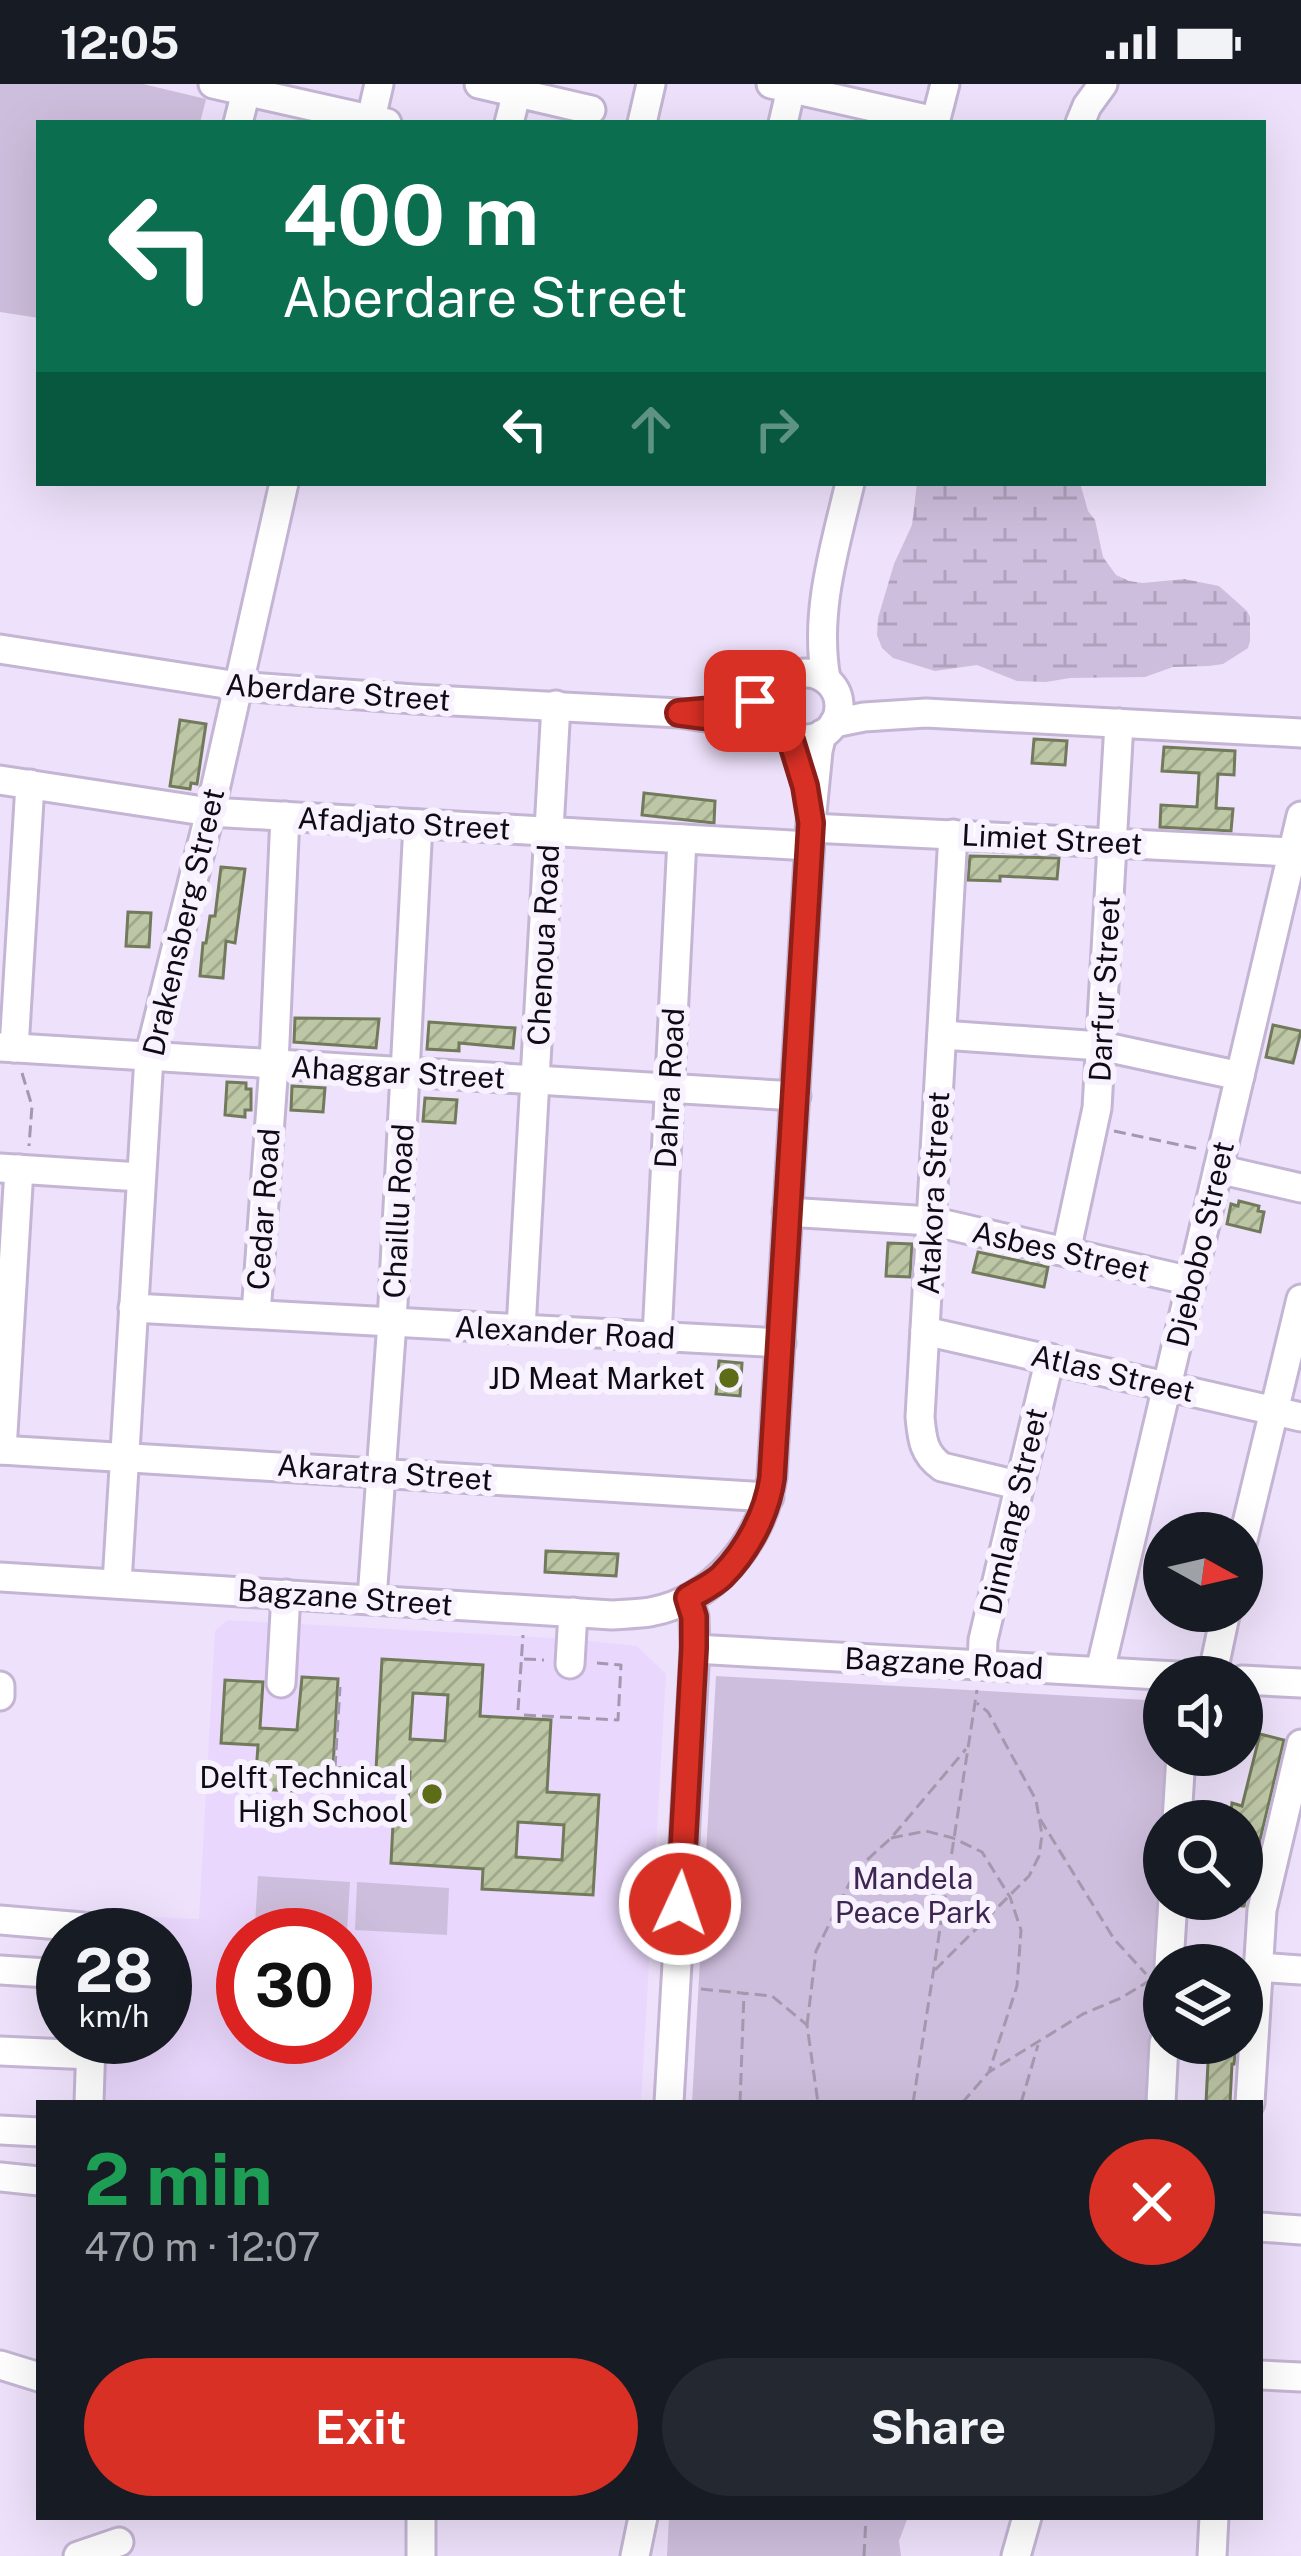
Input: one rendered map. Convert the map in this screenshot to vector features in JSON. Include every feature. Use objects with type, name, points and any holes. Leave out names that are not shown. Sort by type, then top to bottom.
[{"type":"street","points":[[214,84],[247,88],[301,114],[357,120]]},
{"type":"street","points":[[376,120],[380,84]]},
{"type":"street","points":[[479,84],[518,88],[591,110]]},
{"type":"street","points":[[643,120],[651,84]]},
{"type":"street","points":[[936,120],[945,84]]},
{"type":"street","points":[[1081,120],[1103,84]]},
{"type":"street","points":[[783,120],[781,87],[926,120]]},
{"type":"street","points":[[239,120],[247,88]]},
{"type":"street","points":[[510,120],[518,88]]},
{"type":"street","name":"Drakensberg Street","points":[[117,1583],[149,1057],[283,486]]},
{"type":"street","points":[[669,2100],[694,1648],[694,1617],[688,1598],[722,1576],[754,1533],[769,1496],[810,832],[828,729],[839,707],[822,634],[826,584],[849,486]]},
{"type":"street","points":[[810,832],[805,786],[773,710],[826,584]]},
{"type":"street","name":"Aberdare Street","points":[[0,649],[238,686],[679,713],[786,732]]},
{"type":"street","points":[[783,685],[805,672],[866,702],[926,713]]},
{"type":"street","name":"Aberdare Street","points":[[679,713],[742,706],[783,685]]},
{"type":"street","name":"Chenoua Road","points":[[521,1329],[556,705]]},
{"type":"street","points":[[786,732],[802,739],[864,717],[926,713],[1301,733]]},
{"type":"street","name":"Darfur Street","points":[[1066,1252],[1095,1127],[1119,723]]},
{"type":"street","name":"Afadjato Street","points":[[0,779],[210,812],[682,839],[810,832]]},
{"type":"street","points":[[7,1047],[30,784]]},
{"type":"street","name":"Cedar Road","points":[[256,1314],[285,816]]},
{"type":"street","name":"Djebobo Street","points":[[1100,1671],[1240,1076],[1288,928],[1292,852],[1301,816]]},
{"type":"street","name":"Chaillu Road","points":[[372,1599],[418,824]]},
{"type":"street","name":"Limiet Street","points":[[810,832],[953,834],[1292,852]]},
{"type":"street","name":"Atakora Street","points":[[953,834],[922,1444],[942,1467],[1018,1484]]},
{"type":"street","name":"Dahra Road","points":[[657,1337],[682,839]]},
{"type":"street","points":[[942,1035],[1101,1046],[1240,1076]]},
{"type":"street","name":"Ahaggar Street","points":[[7,1047],[796,1096]]},
{"type":"street","points":[[1220,1161],[1301,1188]]},
{"type":"street","points":[[1,1450],[10,1168],[140,1178]]},
{"type":"street","name":"Asbes Street","points":[[788,1212],[932,1221],[1191,1281]]},
{"type":"street","points":[[1253,1512],[1288,1414],[1301,1299]]},
{"type":"street","name":"Alexander Road","points":[[133,1308],[781,1343]]},
{"type":"street","name":"Atlas Street","points":[[925,1331],[1288,1414]]},
{"type":"street","name":"Dimlang Street","points":[[982,1665],[983,1640],[1050,1358]]},
{"type":"street","name":"Akaratra Street","points":[[1,1450],[769,1496]]},
{"type":"street","name":"Bagzane Street","points":[[0,1576],[612,1615],[653,1612],[688,1598]]},
{"type":"street","points":[[281,1683],[286,1594]]},
{"type":"street","points":[[570,1663],[573,1612]]},
{"type":"street","name":"Bagzane Road","points":[[694,1648],[1143,1674]]},
{"type":"street","points":[[1263,1681],[1301,1683]]},
{"type":"street","points":[[0,1686],[0,1696]]},
{"type":"street","points":[[1260,1944],[1267,1882],[1301,1744]]},
{"type":"street","points":[[0,1920],[36,1923]]},
{"type":"street","points":[[1263,1967],[1301,1970]]},
{"type":"street","points":[[0,1970],[36,1972]]},
{"type":"street","points":[[0,2051],[36,2049]]},
{"type":"street","points":[[89,2100],[90,2064]]},
{"type":"street","points":[[1161,2100],[1163,2064]]},
{"type":"street","points":[[1250,2100],[1252,2064]]},
{"type":"street","points":[[0,2130],[36,2132]]},
{"type":"street","points":[[0,2177],[36,2181]]},
{"type":"street","points":[[1263,2227],[1301,2230]]},
{"type":"street","points":[[0,2365],[36,2376]]},
{"type":"street","points":[[1263,2375],[1301,2377]]},
{"type":"street","points":[[421,2520],[421,2556]]},
{"type":"street","points":[[635,2556],[642,2520]]},
{"type":"street","points":[[1016,2556],[1026,2520]]},
{"type":"street","points":[[1212,2556],[1214,2520]]},
{"type":"street","points":[[78,2556],[118,2538]]},
{"type":"path","points":[[7,1047],[32,1106],[28,1154],[10,1168]]},
{"type":"path","points":[[1095,1127],[1220,1161]]},
{"type":"path","points":[[518,1710],[524,1609]]},
{"type":"path","points":[[521,1659],[621,1664],[618,1720],[524,1715]]},
{"type":"path","points":[[914,2100],[982,1665]]},
{"type":"path","points":[[335,1768],[340,1687]]},
{"type":"path","points":[[933,1971],[1010,1898],[1039,1856],[1042,1835],[1029,1784],[988,1712],[975,1702]]},
{"type":"path","points":[[818,2100],[807,2025],[816,1951],[856,1870],[891,1838],[968,1748]]},
{"type":"path","points":[[965,2100],[989,2072],[1083,2014],[1151,1980],[1114,1939],[1039,1817]]},
{"type":"path","points":[[891,1838],[926,1831],[982,1852],[1010,1898],[1022,1930],[1017,1986],[989,2072]]},
{"type":"path","points":[[676,1989],[772,1996],[807,2025]]},
{"type":"path","points":[[740,2100],[744,1993]]},
{"type":"path","points":[[1022,2100],[1038,2043]]},
{"type":"path","points":[[864,2556],[866,2520]]},
{"type":"shaded area","name":"Delft Technical High School","points":[[227,1620],[637,1646],[666,1674],[641,2100],[102,2100],[103,2064],[192,2064],[192,1919],[199,1919],[215,1631]]},
{"type":"green space","points":[[0,84],[143,84],[206,99],[201,120],[36,120],[36,318],[0,312]]},
{"type":"green space","points":[[917,486],[1081,486],[1103,557],[1116,575],[1143,583],[1184,579],[1219,586],[1250,617],[1248,648],[1223,664],[1173,667],[1145,677],[1046,682],[1017,681],[977,665],[935,671],[893,658],[877,635],[878,618],[912,525]]},
{"type":"green space","name":"Mandela Peace Park","points":[[716,1676],[1143,1700],[1143,1776],[1167,1776],[1165,1800],[1143,1800],[1143,1920],[1159,1920],[1157,1944],[1143,1944],[1143,2064],[1150,2064],[1148,2100],[692,2100]]},
{"type":"green space","points":[[258,1876],[350,1882],[348,1908],[256,1908]]},
{"type":"green space","points":[[357,1882],[449,1888],[447,1935],[372,1931],[372,1908],[356,1908]]},
{"type":"green space","points":[[669,2520],[907,2520],[899,2541],[901,2556],[667,2556]]},
{"type":"building","points":[[180,720],[206,724],[197,784],[191,783],[190,789],[170,786]]},
{"type":"building","points":[[1034,739],[1067,741],[1065,765],[1032,763]]},
{"type":"building","points":[[1164,747],[1235,751],[1234,775],[1218,774],[1216,808],[1233,809],[1231,831],[1160,827],[1161,805],[1197,807],[1199,773],[1162,771]]},
{"type":"building","points":[[644,793],[715,801],[714,823],[642,815]]},
{"type":"building","points":[[970,856],[1059,858],[1057,879],[1000,876],[1000,881],[968,880]]},
{"type":"building","points":[[221,867],[245,869],[235,943],[226,941],[223,978],[200,976]]},
{"type":"building","points":[[128,912],[151,913],[149,947],[126,946]]},
{"type":"building","points":[[295,1018],[379,1019],[376,1048],[294,1042]]},
{"type":"building","points":[[429,1022],[515,1028],[513,1048],[459,1043],[459,1051],[427,1049]]},
{"type":"building","points":[[1273,1025],[1301,1031],[1293,1063],[1266,1057]]},
{"type":"building","points":[[227,1082],[246,1083],[246,1089],[251,1089],[251,1110],[245,1110],[245,1117],[225,1115]]},
{"type":"building","points":[[292,1086],[325,1088],[323,1112],[291,1110]]},
{"type":"building","points":[[425,1098],[457,1100],[455,1123],[423,1121]]},
{"type":"building","points":[[1239,1201],[1264,1212],[1260,1232],[1227,1224],[1231,1204],[1238,1206]]},
{"type":"building","points":[[888,1243],[912,1244],[910,1277],[886,1276]]},
{"type":"building","points":[[978,1252],[1048,1267],[1044,1287],[973,1272]]},
{"type":"building","name":"JD Meat Market","points":[[719,1361],[742,1363],[740,1396],[716,1394]]},
{"type":"building","points":[[546,1551],[618,1554],[616,1576],[545,1572]]},
{"type":"building","points":[[382,1659],[483,1665],[480,1716],[551,1720],[547,1792],[599,1795],[593,1895],[482,1889],[483,1869],[391,1863],[394,1804],[408,1804],[410,1772],[376,1770]],"holes":[[[413,1693],[448,1695],[445,1741],[410,1739]],[[518,1822],[564,1825],[562,1860],[516,1857]]]},
{"type":"building","points":[[302,1677],[338,1679],[333,1768],[350,1768],[349,1785],[295,1782],[295,1791],[255,1789],[258,1745],[221,1743],[225,1680],[263,1682],[260,1728],[297,1730]]},
{"type":"building","points":[[1263,1735],[1284,1740],[1263,1827],[1263,1800],[1244,1800],[1250,1776],[1263,1776]]},
{"type":"building","points":[[1208,2064],[1232,2064],[1230,2100],[1206,2100]]},
{"type":"place","name":"JD Meat Market","points":[[729,1378]]},
{"type":"place","name":"Delft Technical High School","points":[[432,1794]]},
{"type":"route","points":[[680,1904],[694,1648],[694,1617],[688,1598],[722,1576],[754,1533],[772,1478],[811,823],[789,734],[763,724],[679,713],[755,701]]}]
